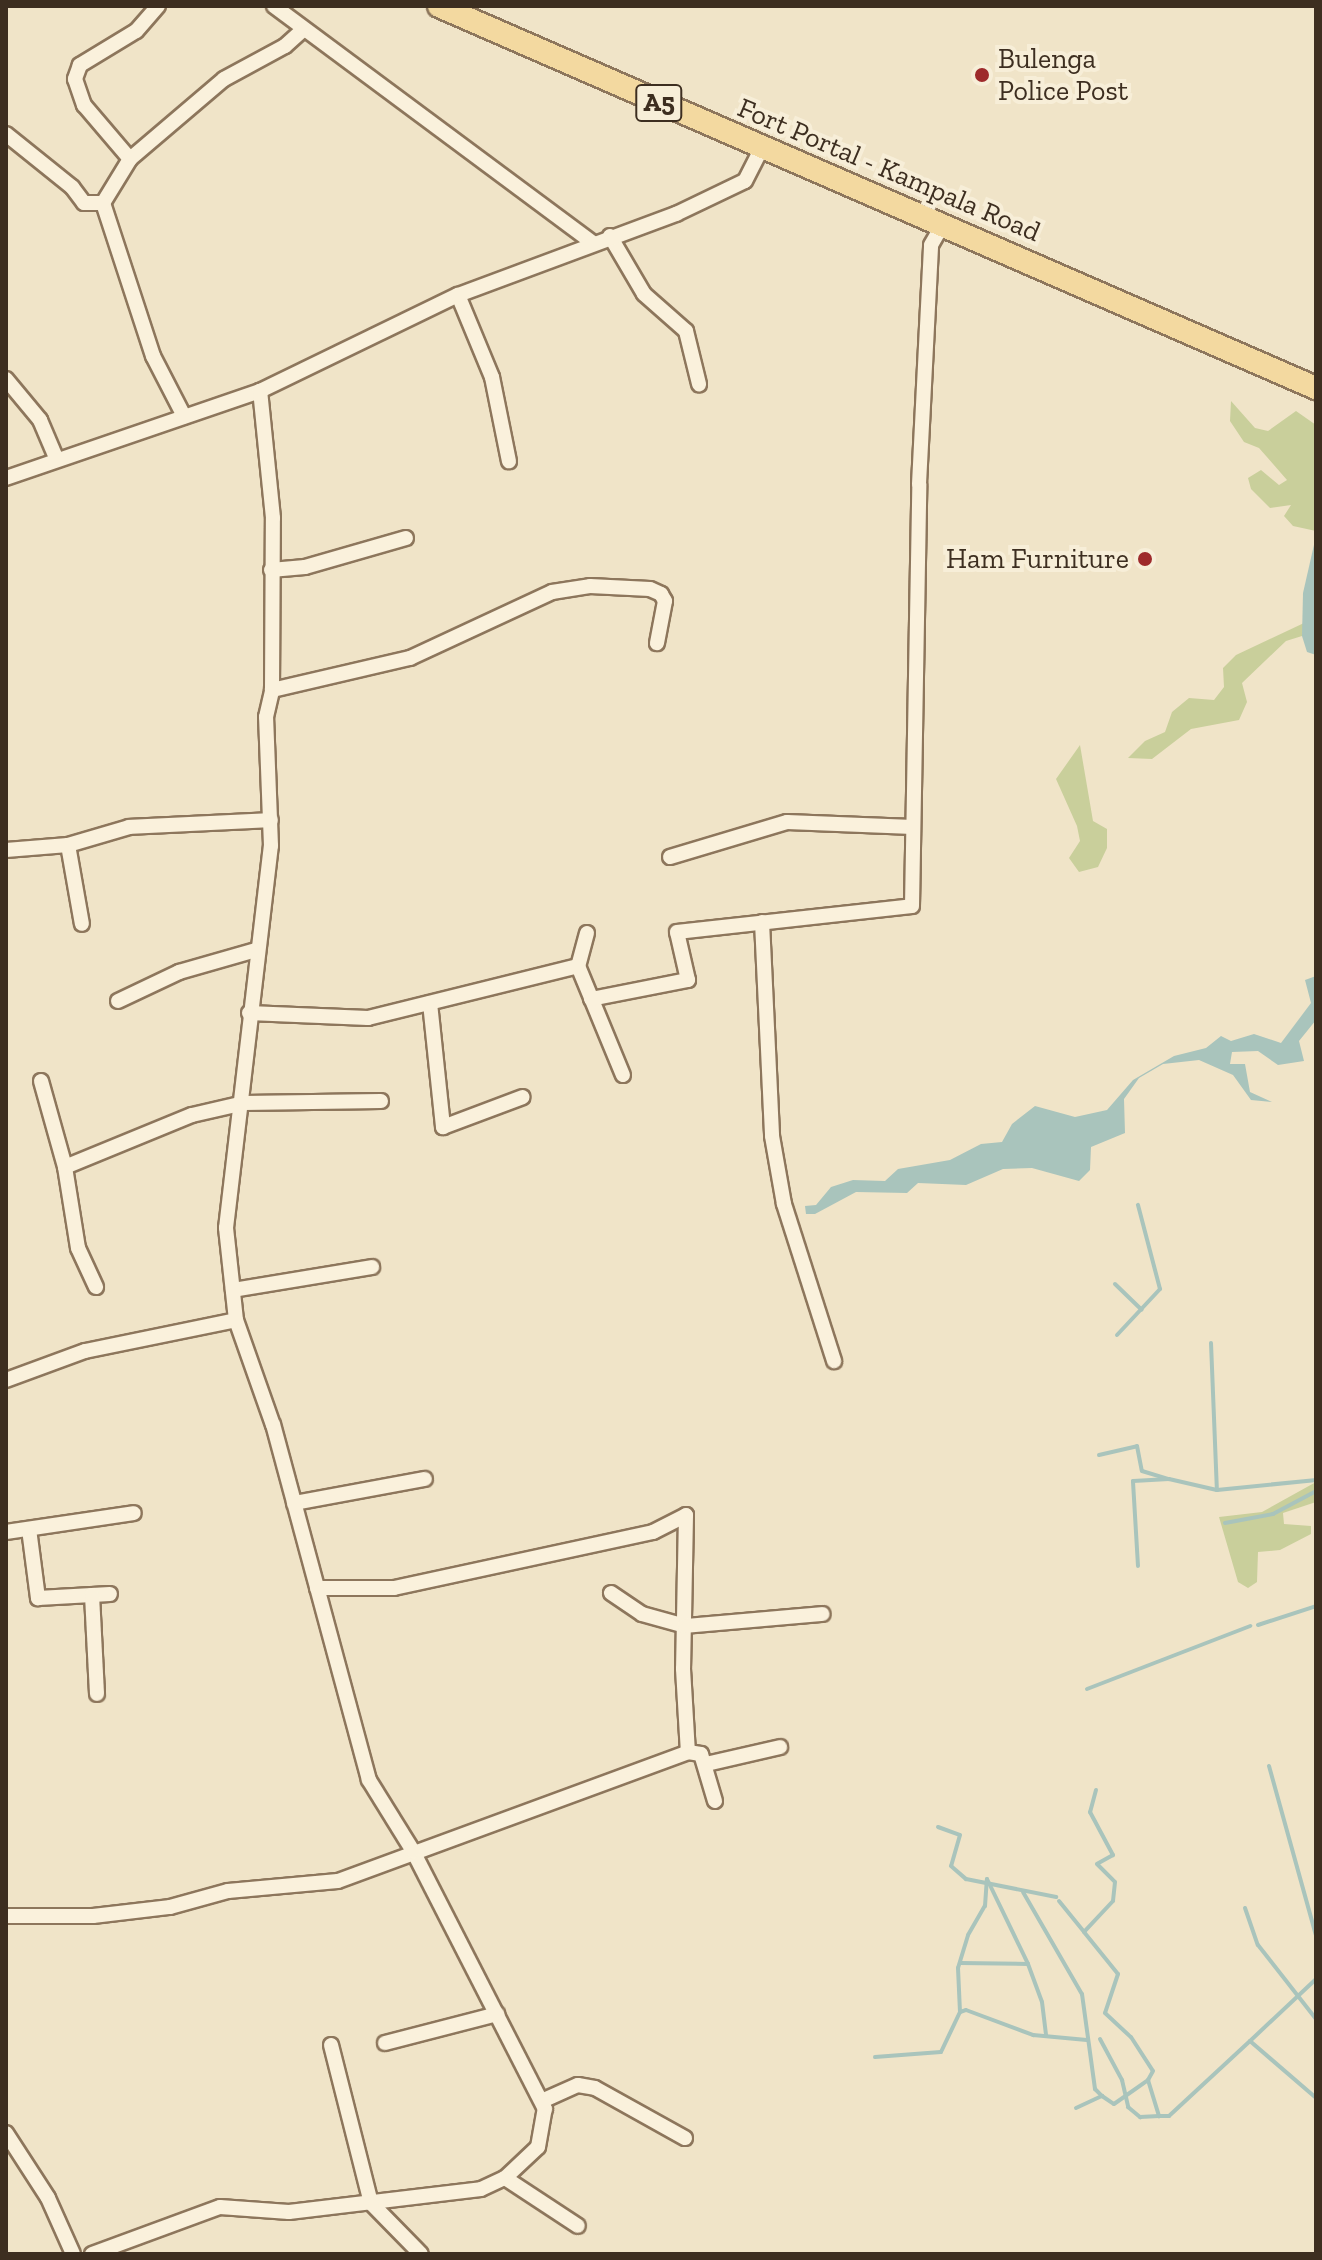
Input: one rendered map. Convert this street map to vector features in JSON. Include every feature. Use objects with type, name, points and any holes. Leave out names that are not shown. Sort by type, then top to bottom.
[{"type":"main road","name":"Fort Portal - Kampala Road","points":[[439,6],[1316,388]]},
{"type":"street","points":[[130,159],[84,105],[76,71],[136,31],[158,6]]},
{"type":"street","points":[[274,6],[420,110],[489,169],[592,242]]},
{"type":"street","points":[[184,416],[153,356],[103,203],[130,159],[213,87],[285,46],[304,29]]},
{"type":"street","points":[[6,134],[72,187],[84,203],[103,203]]},
{"type":"street","points":[[6,478],[260,391],[458,295],[592,242],[676,214],[745,181],[762,148]]},
{"type":"street","points":[[591,999],[688,980],[677,932],[912,906],[919,484],[931,245],[943,224]]},
{"type":"street","points":[[610,236],[644,294],[686,331],[699,384]]},
{"type":"street","points":[[458,295],[492,377],[509,461]]},
{"type":"street","points":[[6,379],[40,420],[57,460]]},
{"type":"street","points":[[92,2254],[220,2207],[289,2212],[481,2189],[505,2178],[538,2147],[544,2100],[413,1851],[369,1780],[294,1503],[236,1320],[226,1228],[244,1103],[249,1013],[271,820],[266,717],[272,690],[273,518],[260,391]]},
{"type":"street","points":[[271,570],[305,567],[406,538]]},
{"type":"street","points":[[272,690],[410,658],[552,592],[590,586],[650,589],[661,594],[665,601],[657,643]]},
{"type":"street","points":[[6,850],[68,845],[129,827],[271,820]]},
{"type":"street","points":[[670,857],[787,822],[913,827]]},
{"type":"street","points":[[68,845],[82,924]]},
{"type":"street","points":[[762,922],[772,1136],[784,1204],[834,1361]]},
{"type":"street","points":[[587,933],[578,966],[623,1075]]},
{"type":"street","points":[[118,1001],[179,972],[256,950]]},
{"type":"street","points":[[249,1013],[368,1018],[578,966]]},
{"type":"street","points":[[430,1003],[443,1127],[523,1097]]},
{"type":"street","points":[[41,1081],[65,1167],[78,1248],[96,1287]]},
{"type":"street","points":[[65,1167],[192,1115],[244,1103],[381,1101]]},
{"type":"street","points":[[233,1290],[372,1267]]},
{"type":"street","points":[[6,1380],[85,1351],[236,1320]]},
{"type":"street","points":[[294,1503],[425,1479]]},
{"type":"street","points":[[6,1532],[134,1513]]},
{"type":"street","points":[[317,1588],[394,1588],[653,1532],[686,1515],[688,1752]]},
{"type":"street","points":[[29,1529],[38,1598],[110,1594]]},
{"type":"street","points":[[611,1593],[642,1614],[685,1626],[822,1614]]},
{"type":"street","points":[[92,1595],[97,1694]]},
{"type":"street","points":[[706,1764],[780,1747]]},
{"type":"street","points":[[6,1916],[93,1916],[170,1907],[228,1891],[338,1881],[688,1752],[701,1754],[715,1801]]},
{"type":"street","points":[[385,2043],[497,2014]]},
{"type":"street","points":[[331,2045],[371,2203],[421,2254]]},
{"type":"street","points":[[544,2100],[578,2085],[595,2088],[685,2138]]},
{"type":"street","points":[[6,2133],[48,2198],[73,2254]]},
{"type":"street","points":[[505,2178],[578,2226]]},
{"type":"green space","points":[[1231,401],[1255,428],[1268,431],[1296,411],[1316,425],[1316,531],[1293,526],[1284,516],[1291,505],[1270,508],[1251,489],[1248,478],[1261,470],[1279,485],[1287,480],[1259,448],[1244,442],[1230,421]]},
{"type":"green space","points":[[1304,623],[1302,636],[1286,641],[1242,683],[1247,702],[1239,720],[1191,729],[1152,759],[1128,758],[1145,741],[1165,732],[1172,712],[1189,698],[1214,700],[1224,687],[1223,668],[1236,655]]},
{"type":"green space","points":[[1080,745],[1093,821],[1107,829],[1107,848],[1098,867],[1079,872],[1069,858],[1080,841],[1077,826],[1056,779]]},
{"type":"green space","points":[[1316,1482],[1316,1502],[1283,1513],[1284,1524],[1311,1526],[1311,1534],[1280,1550],[1258,1552],[1257,1582],[1248,1588],[1238,1582],[1219,1517],[1262,1512]]},
{"type":"water","points":[[1316,536],[1316,655],[1307,652],[1302,636],[1303,593]]},
{"type":"water","points":[[1316,976],[1316,1020],[1299,1041],[1304,1061],[1278,1065],[1258,1051],[1232,1052],[1230,1064],[1245,1064],[1250,1092],[1272,1102],[1251,1100],[1233,1075],[1199,1060],[1163,1064],[1139,1078],[1124,1099],[1125,1133],[1091,1147],[1090,1170],[1079,1181],[1032,1168],[1003,1169],[966,1185],[918,1183],[907,1193],[856,1192],[815,1214],[806,1214],[805,1206],[816,1205],[831,1187],[853,1180],[885,1181],[898,1169],[950,1160],[981,1144],[1002,1142],[1012,1124],[1035,1106],[1075,1117],[1107,1110],[1133,1080],[1174,1056],[1206,1048],[1221,1036],[1231,1041],[1254,1034],[1281,1043],[1311,1003],[1305,980]]},
{"type":"waterway","points":[[1117,1335],[1160,1289],[1138,1205]]},
{"type":"waterway","points":[[1115,1284],[1142,1310]]},
{"type":"waterway","points":[[1211,1343],[1217,1490]]},
{"type":"waterway","points":[[1099,1455],[1137,1446],[1142,1471],[1169,1479]]},
{"type":"waterway","points":[[1138,1566],[1133,1481],[1169,1479],[1217,1490],[1316,1480]]},
{"type":"waterway","points":[[1225,1523],[1273,1514],[1316,1491]]},
{"type":"waterway","points":[[1258,1625],[1316,1606]]},
{"type":"waterway","points":[[1087,1689],[1250,1626]]},
{"type":"waterway","points":[[1269,1766],[1316,1935]]},
{"type":"waterway","points":[[1096,1790],[1090,1812],[1113,1855],[1097,1864],[1115,1882],[1113,1901],[1084,1932],[1118,1974],[1105,2013],[1131,2037],[1153,2071],[1148,2080],[1159,2116],[1169,2116],[1250,2041],[1316,2098]]},
{"type":"waterway","points":[[938,1827],[960,1835],[951,1866],[966,1879],[1056,1897]]},
{"type":"waterway","points":[[960,2012],[958,1968],[968,1935],[985,1906],[987,1879],[1028,1964],[1042,2002],[1046,2036]]},
{"type":"waterway","points":[[1023,1892],[1082,1994],[1095,2089],[1102,2096]]},
{"type":"waterway","points":[[1059,1901],[1084,1932]]},
{"type":"waterway","points":[[1245,1908],[1258,1945],[1316,2019]]},
{"type":"waterway","points":[[960,1963],[1028,1964]]},
{"type":"waterway","points":[[1250,2041],[1316,1979]]},
{"type":"waterway","points":[[875,2057],[941,2052],[960,2012],[966,2010],[1033,2035],[1087,2040]]},
{"type":"waterway","points":[[1100,2039],[1122,2080],[1128,2107],[1140,2117],[1159,2116]]},
{"type":"waterway","points":[[1076,2108],[1102,2096],[1114,2104],[1148,2080]]},
{"type":"place","name":"Bulenga Police Post","points":[[982,75]]},
{"type":"place","name":"Ham Furniture","points":[[1145,559]]}]
